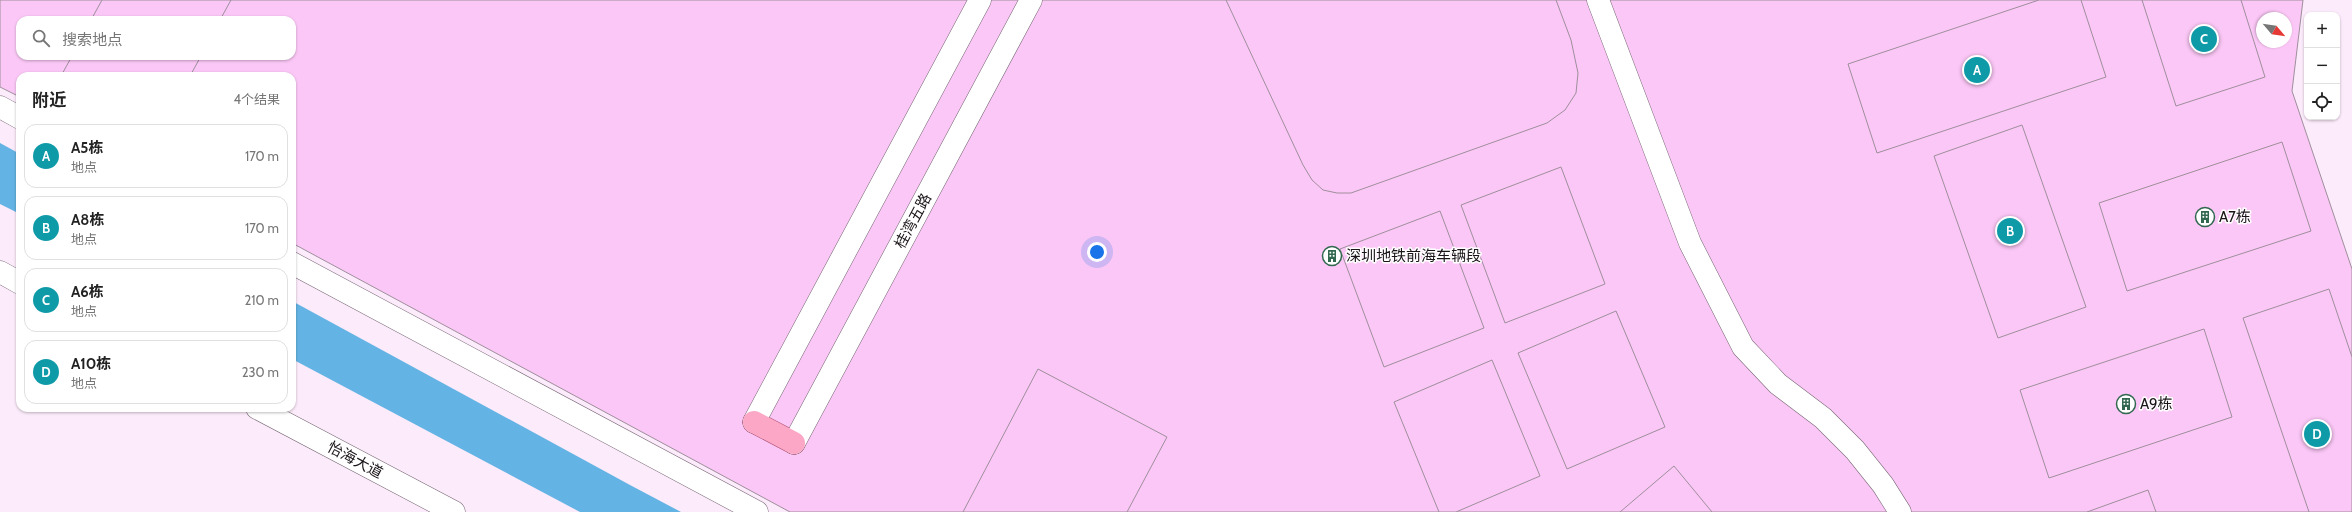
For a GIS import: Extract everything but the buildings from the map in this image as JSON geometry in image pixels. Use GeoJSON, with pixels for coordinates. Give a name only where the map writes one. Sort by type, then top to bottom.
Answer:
{"type":"FeatureCollection","features":[{"type":"Feature","properties":{"kind":"main road"},"geometry":{"type":"LineString","coordinates":[[754,422],[794,443]]}},
{"type":"Feature","properties":{"kind":"street"},"geometry":{"type":"LineString","coordinates":[[754,422],[980,0]]}},
{"type":"Feature","properties":{"kind":"street","name":"桂湾五路"},"geometry":{"type":"LineString","coordinates":[[794,443],[1031,0]]}},
{"type":"Feature","properties":{"kind":"street"},"geometry":{"type":"LineString","coordinates":[[1598,0],[1690,243],[1710,286],[1743,347],[1778,384],[1823,418],[1855,450],[1883,485],[1900,512]]}},
{"type":"Feature","properties":{"kind":"street"},"geometry":{"type":"LineString","coordinates":[[0,107],[16,116]]}},
{"type":"Feature","properties":{"kind":"street"},"geometry":{"type":"LineString","coordinates":[[296,265],[423,324],[757,512]]}},
{"type":"Feature","properties":{"kind":"street"},"geometry":{"type":"LineString","coordinates":[[0,272],[16,281]]}},
{"type":"Feature","properties":{"kind":"street","name":"怡海大道"},"geometry":{"type":"LineString","coordinates":[[265,412],[454,512]]}},
{"type":"Feature","properties":{"kind":"water"},"geometry":{"type":"Polygon","coordinates":[[[0,143],[16,152],[16,212],[0,204],[0,143]]]}},
{"type":"Feature","properties":{"kind":"water"},"geometry":{"type":"Polygon","coordinates":[[[296,303],[681,512],[580,512],[296,361],[296,303]]]}},
{"type":"Feature","properties":{"kind":"place","name":"A6栋"},"geometry":{"type":"Point","coordinates":[2204,39]}},
{"type":"Feature","properties":{"kind":"place","name":"A5栋"},"geometry":{"type":"Point","coordinates":[1977,70]}},
{"type":"Feature","properties":{"kind":"place","name":"A7栋"},"geometry":{"type":"Point","coordinates":[2205,217]}},
{"type":"Feature","properties":{"kind":"place","name":"A8栋"},"geometry":{"type":"Point","coordinates":[2010,231]}},
{"type":"Feature","properties":{"kind":"place","name":"深圳地铁前海车辆段"},"geometry":{"type":"Point","coordinates":[1332,256]}},
{"type":"Feature","properties":{"kind":"place","name":"A9栋"},"geometry":{"type":"Point","coordinates":[2126,404]}},
{"type":"Feature","properties":{"kind":"place","name":"A10栋"},"geometry":{"type":"Point","coordinates":[2317,434]}}]}
